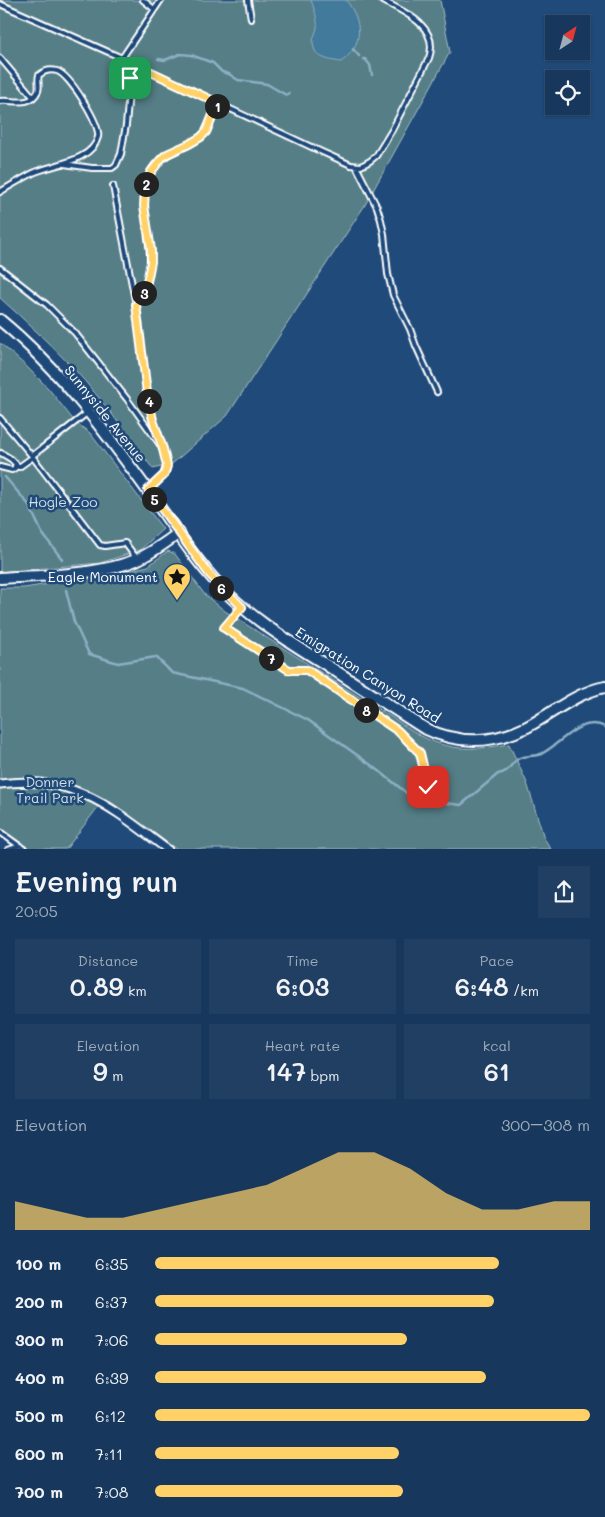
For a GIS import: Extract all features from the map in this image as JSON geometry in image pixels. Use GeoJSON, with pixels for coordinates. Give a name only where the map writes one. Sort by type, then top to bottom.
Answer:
{"type":"FeatureCollection","features":[{"type":"Feature","properties":{"kind":"main road","name":"Sunnyside Avenue"},"geometry":{"type":"LineString","coordinates":[[0,320],[50,367],[88,411],[178,533]]}},
{"type":"Feature","properties":{"kind":"main road"},"geometry":{"type":"LineString","coordinates":[[0,578],[96,571],[118,566],[137,560],[178,533]]}},
{"type":"Feature","properties":{"kind":"main road","name":"Emigration Canyon Road"},"geometry":{"type":"LineString","coordinates":[[178,533],[209,574],[242,607],[293,644],[424,728],[446,737],[461,740],[493,740],[527,726],[578,696],[605,687]]}},
{"type":"Feature","properties":{"kind":"street"},"geometry":{"type":"LineString","coordinates":[[0,784],[18,782],[44,783],[85,794],[108,806],[167,849]]}},
{"type":"Feature","properties":{"kind":"lane"},"geometry":{"type":"LineString","coordinates":[[143,0],[154,9]]}},
{"type":"Feature","properties":{"kind":"lane"},"geometry":{"type":"LineString","coordinates":[[122,58],[161,0]]}},
{"type":"Feature","properties":{"kind":"lane"},"geometry":{"type":"LineString","coordinates":[[248,0],[251,19]]}},
{"type":"Feature","properties":{"kind":"lane"},"geometry":{"type":"LineString","coordinates":[[0,4],[356,166],[365,164],[376,156],[392,130],[431,52],[430,40],[419,22],[410,15],[381,0]]}},
{"type":"Feature","properties":{"kind":"lane"},"geometry":{"type":"LineString","coordinates":[[0,58],[33,97]]}},
{"type":"Feature","properties":{"kind":"lane"},"geometry":{"type":"LineString","coordinates":[[63,164],[92,168],[112,168],[116,165],[121,154],[131,71],[134,64]]}},
{"type":"Feature","properties":{"kind":"lane"},"geometry":{"type":"LineString","coordinates":[[0,101],[23,102],[33,97],[38,91],[39,75],[45,71],[57,71],[68,78],[77,90],[98,130],[96,142],[78,158],[33,173],[0,192]]}},
{"type":"Feature","properties":{"kind":"lane"},"geometry":{"type":"LineString","coordinates":[[136,305],[145,291],[151,262],[144,206],[147,180],[162,158],[201,137],[206,132],[218,103]]}},
{"type":"Feature","properties":{"kind":"lane"},"geometry":{"type":"LineString","coordinates":[[356,166],[377,207],[381,220],[388,274],[393,295],[437,392]]}},
{"type":"Feature","properties":{"kind":"lane"},"geometry":{"type":"LineString","coordinates":[[113,186],[136,305],[147,393],[153,420],[167,463],[166,471],[148,490]]}},
{"type":"Feature","properties":{"kind":"lane"},"geometry":{"type":"LineString","coordinates":[[0,268],[48,305],[75,333],[127,399],[163,449]]}},
{"type":"Feature","properties":{"kind":"lane"},"geometry":{"type":"LineString","coordinates":[[0,467],[12,470],[15,466],[19,467],[88,411]]}},
{"type":"Feature","properties":{"kind":"lane"},"geometry":{"type":"LineString","coordinates":[[0,418],[33,457],[100,545],[125,543],[137,560]]}},
{"type":"Feature","properties":{"kind":"lane"},"geometry":{"type":"LineString","coordinates":[[1,454],[11,459],[16,464],[15,466]]}},
{"type":"Feature","properties":{"kind":"lane"},"geometry":{"type":"LineString","coordinates":[[242,607],[224,628],[289,670],[307,670],[398,731],[420,753],[428,787]]}},
{"type":"Feature","properties":{"kind":"lane"},"geometry":{"type":"LineString","coordinates":[[0,832],[24,849]]}},
{"type":"Feature","properties":{"kind":"lane"},"geometry":{"type":"LineString","coordinates":[[11,849],[20,846]]}},
{"type":"Feature","properties":{"kind":"green space"},"geometry":{"type":"Polygon","coordinates":[[[0,0],[440,0],[450,52],[365,205],[227,416],[172,464],[153,469],[125,431],[75,370],[0,298],[0,0]]]}},
{"type":"Feature","properties":{"kind":"green space","name":"Hogle Zoo"},"geometry":{"type":"Polygon","coordinates":[[[0,343],[48,388],[75,422],[90,433],[163,529],[140,550],[100,563],[0,572],[0,343]]]}},
{"type":"Feature","properties":{"kind":"green space","name":"Donner Trail Park"},"geometry":{"type":"Polygon","coordinates":[[[168,551],[175,554],[205,595],[225,611],[421,736],[443,745],[464,748],[485,748],[509,744],[527,783],[544,838],[551,849],[176,849],[105,798],[66,849],[30,849],[0,828],[0,588],[24,588],[122,572],[148,566],[168,551]]]}},
{"type":"Feature","properties":{"kind":"water"},"geometry":{"type":"Polygon","coordinates":[[[311,0],[346,0],[352,8],[358,25],[357,41],[349,55],[341,62],[322,57],[315,51],[313,40],[317,21],[311,0]]]}},
{"type":"Feature","properties":{"kind":"waterway"},"geometry":{"type":"LineString","coordinates":[[353,49],[359,56]]}},
{"type":"Feature","properties":{"kind":"waterway"},"geometry":{"type":"LineString","coordinates":[[158,59],[165,60],[180,54],[191,55],[213,63],[222,72],[238,80],[267,84],[286,95],[289,93]]}},
{"type":"Feature","properties":{"kind":"waterway"},"geometry":{"type":"LineString","coordinates":[[363,59],[370,65],[372,75]]}},
{"type":"Feature","properties":{"kind":"waterway"},"geometry":{"type":"LineString","coordinates":[[5,477],[29,505],[42,533],[62,559]]}},
{"type":"Feature","properties":{"kind":"waterway"},"geometry":{"type":"LineString","coordinates":[[66,590],[74,622],[89,654],[118,663],[156,657],[172,673],[243,688],[308,720],[378,770],[409,795],[431,801],[461,805],[498,774],[508,770],[518,759],[541,754],[579,727],[588,724],[605,727]]}},
{"type":"Feature","properties":{"kind":"place","name":"Eagle Monument"},"geometry":{"type":"Point","coordinates":[177,601]}},
{"type":"Feature","properties":{"kind":"route"},"geometry":{"type":"LineString","coordinates":[[130,78],[134,64],[218,103],[206,132],[201,137],[162,158],[151,172],[145,189],[144,206],[151,262],[145,291],[136,305],[147,393],[153,420],[167,463],[164,475],[148,490],[209,574],[242,607],[224,628],[289,670],[307,670],[398,731],[420,753],[428,787]]}}]}
